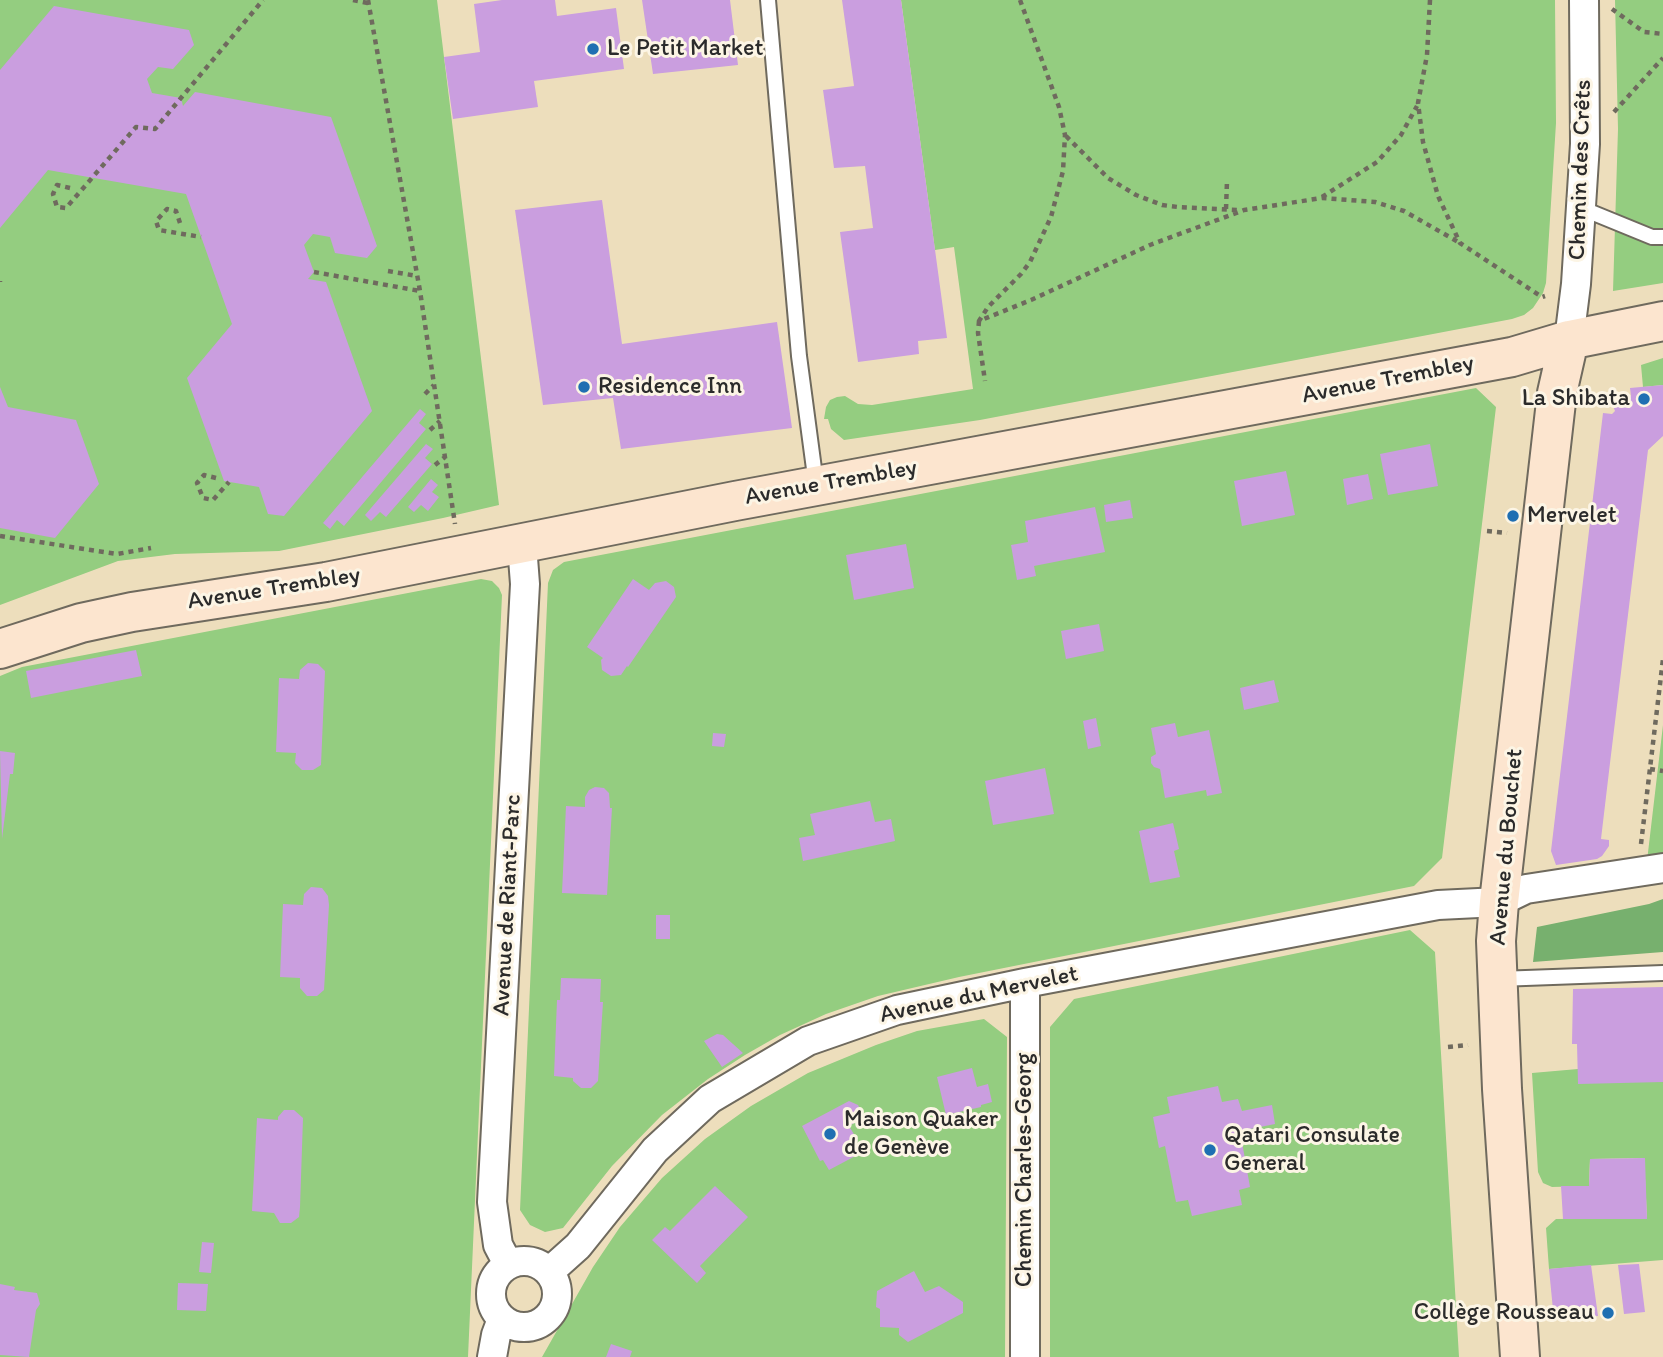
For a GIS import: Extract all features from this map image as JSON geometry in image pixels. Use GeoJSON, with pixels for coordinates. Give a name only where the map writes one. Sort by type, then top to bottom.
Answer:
{"type":"FeatureCollection","features":[{"type":"Feature","properties":{"kind":"street","name":"Chemin des Crêts"},"geometry":{"type":"LineString","coordinates":[[1569,340],[1575,290],[1595,2]]}},
{"type":"Feature","properties":{"kind":"street","name":"Avenue Trembley"},"geometry":{"type":"LineString","coordinates":[[0,649],[81,623],[132,612],[326,582],[522,545],[816,486],[1511,357],[1569,340],[1663,321]]}},
{"type":"Feature","properties":{"kind":"street","name":"Avenue du Bouchet"},"geometry":{"type":"LineString","coordinates":[[1520,1357],[1497,979],[1499,902],[1557,393],[1569,340]]}},
{"type":"Feature","properties":{"kind":"street","name":"Avenue de Riant-Parc"},"geometry":{"type":"LineString","coordinates":[[508,1264],[498,1245],[492,1202],[525,584],[522,545]]}},
{"type":"Feature","properties":{"kind":"street"},"geometry":{"type":"LineString","coordinates":[[1499,902],[1526,889],[1650,870]]}},
{"type":"Feature","properties":{"kind":"street","name":"Avenue du Mervelet"},"geometry":{"type":"LineString","coordinates":[[549,1272],[578,1246],[655,1150],[709,1099],[808,1041],[897,1010],[1025,983],[1438,905],[1499,902]]}},
{"type":"Feature","properties":{"kind":"street","name":"Chemin Charles-Georg"},"geometry":{"type":"LineString","coordinates":[[1025,983],[1025,1357]]}},
{"type":"Feature","properties":{"kind":"street"},"geometry":{"type":"LineString","coordinates":[[523,1260],[534,1262],[549,1272],[556,1285],[557,1296],[555,1307],[549,1316],[529,1327],[518,1327],[502,1319],[493,1308],[491,1286],[495,1276],[508,1264],[523,1260]]}},
{"type":"Feature","properties":{"kind":"street"},"geometry":{"type":"LineString","coordinates":[[492,1357],[502,1319]]}},
{"type":"Feature","properties":{"kind":"lane"},"geometry":{"type":"LineString","coordinates":[[768,0],[799,356],[816,486]]}},
{"type":"Feature","properties":{"kind":"lane"},"geometry":{"type":"LineString","coordinates":[[1581,208],[1652,237],[1663,237]]}},
{"type":"Feature","properties":{"kind":"lane"},"geometry":{"type":"LineString","coordinates":[[1497,979],[1663,973]]}},
{"type":"Feature","properties":{"kind":"path"},"geometry":{"type":"LineString","coordinates":[[70,188],[57,185],[53,194],[57,207],[66,208],[136,127],[155,129],[263,0]]}},
{"type":"Feature","properties":{"kind":"path"},"geometry":{"type":"LineString","coordinates":[[353,0],[368,1],[420,291],[455,525]]}},
{"type":"Feature","properties":{"kind":"path"},"geometry":{"type":"LineString","coordinates":[[985,381],[978,333],[979,321],[988,307],[1021,274],[1044,233],[1060,185],[1065,135],[1052,85],[1020,0]]}},
{"type":"Feature","properties":{"kind":"path"},"geometry":{"type":"LineString","coordinates":[[1322,198],[1377,162],[1401,135],[1418,103],[1427,55],[1430,0]]}},
{"type":"Feature","properties":{"kind":"path"},"geometry":{"type":"LineString","coordinates":[[1595,2],[1644,32],[1663,34]]}},
{"type":"Feature","properties":{"kind":"path"},"geometry":{"type":"LineString","coordinates":[[1606,121],[1663,58]]}},
{"type":"Feature","properties":{"kind":"path"},"geometry":{"type":"LineString","coordinates":[[1418,103],[1423,142],[1431,173],[1448,220],[1460,243]]}},
{"type":"Feature","properties":{"kind":"path"},"geometry":{"type":"LineString","coordinates":[[1065,135],[1095,167],[1136,195],[1161,205],[1244,210]]}},
{"type":"Feature","properties":{"kind":"path"},"geometry":{"type":"LineString","coordinates":[[1226,209],[1227,181]]}},
{"type":"Feature","properties":{"kind":"path"},"geometry":{"type":"LineString","coordinates":[[979,321],[1150,245],[1244,210],[1322,198],[1390,205],[1404,211],[1460,243],[1542,297],[1548,295]]}},
{"type":"Feature","properties":{"kind":"path"},"geometry":{"type":"LineString","coordinates":[[180,223],[176,211],[167,209],[156,221],[159,230],[201,237]]}},
{"type":"Feature","properties":{"kind":"path"},"geometry":{"type":"LineString","coordinates":[[388,271],[417,276]]}},
{"type":"Feature","properties":{"kind":"path"},"geometry":{"type":"LineString","coordinates":[[314,272],[420,291]]}},
{"type":"Feature","properties":{"kind":"path"},"geometry":{"type":"LineString","coordinates":[[425,394],[434,384]]}},
{"type":"Feature","properties":{"kind":"path"},"geometry":{"type":"LineString","coordinates":[[430,430],[440,421]]}},
{"type":"Feature","properties":{"kind":"path"},"geometry":{"type":"LineString","coordinates":[[435,465],[445,457]]}},
{"type":"Feature","properties":{"kind":"path"},"geometry":{"type":"LineString","coordinates":[[216,478],[204,475],[197,482],[203,498],[212,500],[229,482]]}},
{"type":"Feature","properties":{"kind":"path"},"geometry":{"type":"LineString","coordinates":[[1487,531],[1511,534]]}},
{"type":"Feature","properties":{"kind":"path"},"geometry":{"type":"LineString","coordinates":[[0,536],[117,554],[151,548]]}},
{"type":"Feature","properties":{"kind":"path"},"geometry":{"type":"LineString","coordinates":[[1650,870],[1650,769],[1663,659]]}},
{"type":"Feature","properties":{"kind":"path"},"geometry":{"type":"LineString","coordinates":[[1650,769],[1663,771]]}},
{"type":"Feature","properties":{"kind":"path"},"geometry":{"type":"LineString","coordinates":[[1448,1046],[1475,1045]]}},
{"type":"Feature","properties":{"kind":"green space"},"geometry":{"type":"Polygon","coordinates":[[[0,0],[437,0],[499,505],[279,551],[175,554],[118,561],[0,605],[0,0]]]}},
{"type":"Feature","properties":{"kind":"green space"},"geometry":{"type":"Polygon","coordinates":[[[901,0],[1555,0],[1556,123],[1546,283],[1543,293],[1533,308],[1512,319],[980,420],[844,440],[831,429],[828,419],[824,419],[830,400],[837,397],[845,396],[858,404],[872,405],[973,389],[954,247],[935,250],[901,0]]]}},
{"type":"Feature","properties":{"kind":"green space"},"geometry":{"type":"Polygon","coordinates":[[[1615,0],[1663,0],[1663,283],[1613,291],[1618,129],[1615,0]]]}},
{"type":"Feature","properties":{"kind":"green space"},"geometry":{"type":"Polygon","coordinates":[[[1663,358],[1663,385],[1643,387],[1641,365],[1663,358]]]}},
{"type":"Feature","properties":{"kind":"green space"},"geometry":{"type":"Polygon","coordinates":[[[1476,388],[1496,407],[1442,858],[1414,886],[959,977],[878,996],[826,1014],[745,1055],[708,1079],[662,1115],[612,1166],[563,1228],[545,1232],[530,1225],[520,1210],[548,583],[553,570],[564,562],[1476,388]]]}},
{"type":"Feature","properties":{"kind":"green space"},"geometry":{"type":"Polygon","coordinates":[[[481,579],[492,581],[502,595],[468,1357],[0,1357],[0,676],[22,667],[481,579]]]}},
{"type":"Feature","properties":{"kind":"green space"},"geometry":{"type":"Polygon","coordinates":[[[1663,725],[1663,860],[1647,861],[1663,725]]]}},
{"type":"Feature","properties":{"kind":"green space"},"geometry":{"type":"Polygon","coordinates":[[[1663,899],[1663,952],[1533,962],[1537,927],[1663,899]]]}},
{"type":"Feature","properties":{"kind":"green space"},"geometry":{"type":"Polygon","coordinates":[[[1410,930],[1435,952],[1459,1357],[1050,1357],[1050,1027],[1074,999],[1410,930]]]}},
{"type":"Feature","properties":{"kind":"green space"},"geometry":{"type":"Polygon","coordinates":[[[984,1019],[1007,1037],[1005,1357],[542,1357],[593,1267],[620,1227],[662,1178],[705,1139],[751,1106],[808,1073],[917,1031],[984,1019]]]}},
{"type":"Feature","properties":{"kind":"green space"},"geometry":{"type":"Polygon","coordinates":[[[1578,1069],[1663,1082],[1663,1260],[1549,1269],[1546,1228],[1556,1219],[1647,1218],[1644,1158],[1590,1159],[1589,1186],[1552,1187],[1543,1183],[1538,1172],[1532,1073],[1578,1069]]]}},
{"type":"Feature","properties":{"kind":"building"},"geometry":{"type":"Polygon","coordinates":[[[502,0],[555,0],[557,16],[616,8],[624,69],[534,81],[538,107],[453,119],[444,57],[480,52],[474,4],[502,0]]]}},
{"type":"Feature","properties":{"kind":"building"},"geometry":{"type":"Polygon","coordinates":[[[642,0],[730,0],[738,65],[653,74],[642,0]]]}},
{"type":"Feature","properties":{"kind":"building"},"geometry":{"type":"Polygon","coordinates":[[[842,0],[901,0],[947,338],[918,341],[919,354],[858,362],[840,232],[873,228],[865,166],[834,168],[823,90],[854,86],[842,0]]]}},
{"type":"Feature","properties":{"kind":"building"},"geometry":{"type":"Polygon","coordinates":[[[54,6],[189,30],[194,45],[173,69],[158,67],[147,79],[152,93],[181,98],[183,106],[195,92],[331,117],[377,246],[367,258],[335,253],[330,237],[313,234],[304,245],[314,272],[308,279],[326,282],[372,411],[284,516],[268,514],[259,487],[224,481],[187,378],[232,324],[186,194],[48,170],[0,228],[0,70],[54,6]]]}},
{"type":"Feature","properties":{"kind":"building"},"geometry":{"type":"Polygon","coordinates":[[[602,200],[622,344],[777,322],[792,428],[621,449],[613,398],[543,405],[515,210],[602,200]]]}},
{"type":"Feature","properties":{"kind":"building"},"geometry":{"type":"Polygon","coordinates":[[[1663,385],[1663,436],[1648,450],[1601,839],[1609,840],[1609,846],[1597,859],[1556,865],[1551,851],[1603,413],[1612,414],[1617,399],[1627,400],[1631,396],[1630,388],[1663,385]]]}},
{"type":"Feature","properties":{"kind":"building"},"geometry":{"type":"Polygon","coordinates":[[[0,387],[8,407],[76,420],[99,484],[55,538],[0,528],[0,387]]]}},
{"type":"Feature","properties":{"kind":"building"},"geometry":{"type":"Polygon","coordinates":[[[420,409],[426,414],[419,423],[426,429],[344,526],[337,520],[330,529],[323,523],[420,409]]]}},
{"type":"Feature","properties":{"kind":"building"},"geometry":{"type":"Polygon","coordinates":[[[426,444],[433,449],[425,458],[432,464],[386,517],[380,512],[371,521],[365,515],[426,444]]]}},
{"type":"Feature","properties":{"kind":"building"},"geometry":{"type":"Polygon","coordinates":[[[1430,444],[1438,486],[1388,495],[1380,454],[1430,444]]]}},
{"type":"Feature","properties":{"kind":"building"},"geometry":{"type":"Polygon","coordinates":[[[1286,471],[1295,515],[1242,526],[1234,481],[1286,471]]]}},
{"type":"Feature","properties":{"kind":"building"},"geometry":{"type":"Polygon","coordinates":[[[1368,474],[1373,499],[1347,505],[1343,479],[1368,474]]]}},
{"type":"Feature","properties":{"kind":"building"},"geometry":{"type":"Polygon","coordinates":[[[431,479],[438,485],[432,492],[439,497],[428,511],[421,505],[414,512],[408,507],[431,479]]]}},
{"type":"Feature","properties":{"kind":"building"},"geometry":{"type":"Polygon","coordinates":[[[1130,500],[1133,518],[1106,522],[1104,505],[1130,500]]]}},
{"type":"Feature","properties":{"kind":"building"},"geometry":{"type":"Polygon","coordinates":[[[1095,507],[1105,552],[1034,566],[1036,576],[1017,580],[1011,545],[1028,542],[1025,521],[1095,507]]]}},
{"type":"Feature","properties":{"kind":"building"},"geometry":{"type":"Polygon","coordinates":[[[906,544],[914,588],[854,600],[846,555],[906,544]]]}},
{"type":"Feature","properties":{"kind":"building"},"geometry":{"type":"Polygon","coordinates":[[[633,579],[649,590],[655,583],[666,581],[674,587],[676,597],[628,667],[621,675],[611,676],[602,670],[603,658],[587,647],[633,579]]]}},
{"type":"Feature","properties":{"kind":"building"},"geometry":{"type":"Polygon","coordinates":[[[1099,624],[1104,651],[1066,659],[1061,631],[1099,624]]]}},
{"type":"Feature","properties":{"kind":"building"},"geometry":{"type":"Polygon","coordinates":[[[136,650],[142,676],[31,698],[26,671],[136,650]]]}},
{"type":"Feature","properties":{"kind":"building"},"geometry":{"type":"Polygon","coordinates":[[[308,663],[318,664],[325,671],[321,765],[313,770],[302,770],[295,763],[296,753],[276,752],[279,678],[299,679],[300,670],[308,663]]]}},
{"type":"Feature","properties":{"kind":"building"},"geometry":{"type":"Polygon","coordinates":[[[1274,680],[1279,702],[1244,710],[1240,688],[1274,680]]]}},
{"type":"Feature","properties":{"kind":"building"},"geometry":{"type":"Polygon","coordinates":[[[1096,718],[1101,746],[1088,749],[1083,721],[1096,718]]]}},
{"type":"Feature","properties":{"kind":"building"},"geometry":{"type":"Polygon","coordinates":[[[1175,723],[1178,737],[1209,730],[1222,793],[1207,796],[1206,790],[1165,798],[1160,769],[1151,763],[1151,757],[1156,754],[1151,728],[1175,723]]]}},
{"type":"Feature","properties":{"kind":"building"},"geometry":{"type":"Polygon","coordinates":[[[713,733],[726,734],[724,747],[712,746],[713,733]]]}},
{"type":"Feature","properties":{"kind":"building"},"geometry":{"type":"Polygon","coordinates":[[[0,751],[15,753],[2,839],[0,751]]]}},
{"type":"Feature","properties":{"kind":"building"},"geometry":{"type":"Polygon","coordinates":[[[1045,768],[1054,814],[993,825],[985,781],[1045,768]]]}},
{"type":"Feature","properties":{"kind":"building"},"geometry":{"type":"Polygon","coordinates":[[[595,787],[604,788],[609,793],[612,808],[607,895],[562,893],[566,806],[585,807],[585,797],[589,790],[595,787]]]}},
{"type":"Feature","properties":{"kind":"building"},"geometry":{"type":"Polygon","coordinates":[[[870,801],[875,822],[891,819],[895,841],[803,861],[799,838],[815,835],[810,814],[870,801]]]}},
{"type":"Feature","properties":{"kind":"building"},"geometry":{"type":"Polygon","coordinates":[[[1173,823],[1179,849],[1174,851],[1180,877],[1150,883],[1139,831],[1173,823]]]}},
{"type":"Feature","properties":{"kind":"building"},"geometry":{"type":"Polygon","coordinates":[[[311,887],[322,888],[328,896],[329,905],[324,990],[317,996],[307,996],[300,988],[300,978],[280,977],[283,904],[303,905],[304,894],[311,887]]]}},
{"type":"Feature","properties":{"kind":"building"},"geometry":{"type":"Polygon","coordinates":[[[656,915],[670,915],[670,939],[656,939],[656,915]]]}},
{"type":"Feature","properties":{"kind":"building"},"geometry":{"type":"Polygon","coordinates":[[[561,978],[601,979],[600,1002],[603,1002],[598,1081],[591,1088],[581,1088],[573,1078],[554,1076],[557,1000],[560,1000],[561,978]]]}},
{"type":"Feature","properties":{"kind":"building"},"geometry":{"type":"Polygon","coordinates":[[[1663,987],[1663,1082],[1578,1084],[1577,1044],[1572,1044],[1573,989],[1663,987]]]}},
{"type":"Feature","properties":{"kind":"building"},"geometry":{"type":"Polygon","coordinates":[[[717,1034],[723,1035],[743,1053],[722,1067],[704,1041],[717,1034]]]}},
{"type":"Feature","properties":{"kind":"building"},"geometry":{"type":"Polygon","coordinates":[[[972,1068],[977,1087],[988,1084],[992,1102],[946,1115],[937,1077],[972,1068]]]}},
{"type":"Feature","properties":{"kind":"building"},"geometry":{"type":"Polygon","coordinates":[[[1218,1086],[1222,1102],[1238,1099],[1242,1111],[1272,1105],[1275,1124],[1240,1131],[1250,1187],[1239,1190],[1242,1205],[1192,1216],[1188,1200],[1176,1202],[1165,1146],[1159,1148],[1153,1117],[1170,1113],[1167,1097],[1218,1086]]]}},
{"type":"Feature","properties":{"kind":"building","name":"Maison Quaker de Genève"},"geometry":{"type":"Polygon","coordinates":[[[849,1101],[858,1105],[862,1113],[859,1120],[849,1126],[858,1141],[855,1142],[861,1153],[829,1170],[823,1160],[820,1161],[802,1126],[849,1101]]]}},
{"type":"Feature","properties":{"kind":"building"},"geometry":{"type":"Polygon","coordinates":[[[284,1110],[294,1110],[303,1118],[299,1217],[291,1223],[280,1223],[274,1213],[252,1211],[257,1118],[278,1120],[284,1110]]]}},
{"type":"Feature","properties":{"kind":"building"},"geometry":{"type":"Polygon","coordinates":[[[1645,1158],[1647,1219],[1563,1219],[1561,1186],[1589,1186],[1590,1159],[1645,1158]]]}},
{"type":"Feature","properties":{"kind":"building"},"geometry":{"type":"Polygon","coordinates":[[[715,1186],[748,1217],[700,1266],[706,1273],[697,1283],[652,1240],[665,1227],[670,1231],[715,1186]]]}},
{"type":"Feature","properties":{"kind":"building"},"geometry":{"type":"Polygon","coordinates":[[[202,1242],[214,1243],[211,1273],[199,1272],[202,1242]]]}},
{"type":"Feature","properties":{"kind":"building"},"geometry":{"type":"Polygon","coordinates":[[[1639,1264],[1645,1312],[1624,1314],[1618,1265],[1639,1264]]]}},
{"type":"Feature","properties":{"kind":"building"},"geometry":{"type":"Polygon","coordinates":[[[1591,1265],[1598,1316],[1554,1320],[1549,1269],[1591,1265]]]}},
{"type":"Feature","properties":{"kind":"building"},"geometry":{"type":"Polygon","coordinates":[[[914,1271],[925,1292],[939,1286],[963,1302],[963,1313],[908,1342],[899,1335],[899,1328],[880,1327],[880,1309],[876,1307],[877,1291],[914,1271]]]}},
{"type":"Feature","properties":{"kind":"building"},"geometry":{"type":"Polygon","coordinates":[[[178,1283],[208,1284],[206,1311],[177,1310],[178,1283]]]}},
{"type":"Feature","properties":{"kind":"building"},"geometry":{"type":"Polygon","coordinates":[[[0,1284],[15,1287],[14,1290],[37,1293],[40,1304],[36,1310],[29,1357],[0,1355],[0,1284]]]}},
{"type":"Feature","properties":{"kind":"building"},"geometry":{"type":"Polygon","coordinates":[[[611,1344],[632,1351],[630,1357],[606,1357],[611,1344]]]}},
{"type":"Feature","properties":{"kind":"place","name":"Le Petit Market"},"geometry":{"type":"Point","coordinates":[593,49]}},
{"type":"Feature","properties":{"kind":"place","name":"Residence Inn"},"geometry":{"type":"Point","coordinates":[584,387]}},
{"type":"Feature","properties":{"kind":"place","name":"La Shibata"},"geometry":{"type":"Point","coordinates":[1644,399]}},
{"type":"Feature","properties":{"kind":"place","name":"Mervelet"},"geometry":{"type":"Point","coordinates":[1513,516]}},
{"type":"Feature","properties":{"kind":"place","name":"Maison Quaker de Genève"},"geometry":{"type":"Point","coordinates":[830,1134]}},
{"type":"Feature","properties":{"kind":"place","name":"Qatari Consulate General"},"geometry":{"type":"Point","coordinates":[1210,1150]}},
{"type":"Feature","properties":{"kind":"place","name":"Collège Rousseau"},"geometry":{"type":"Point","coordinates":[1608,1313]}}]}
